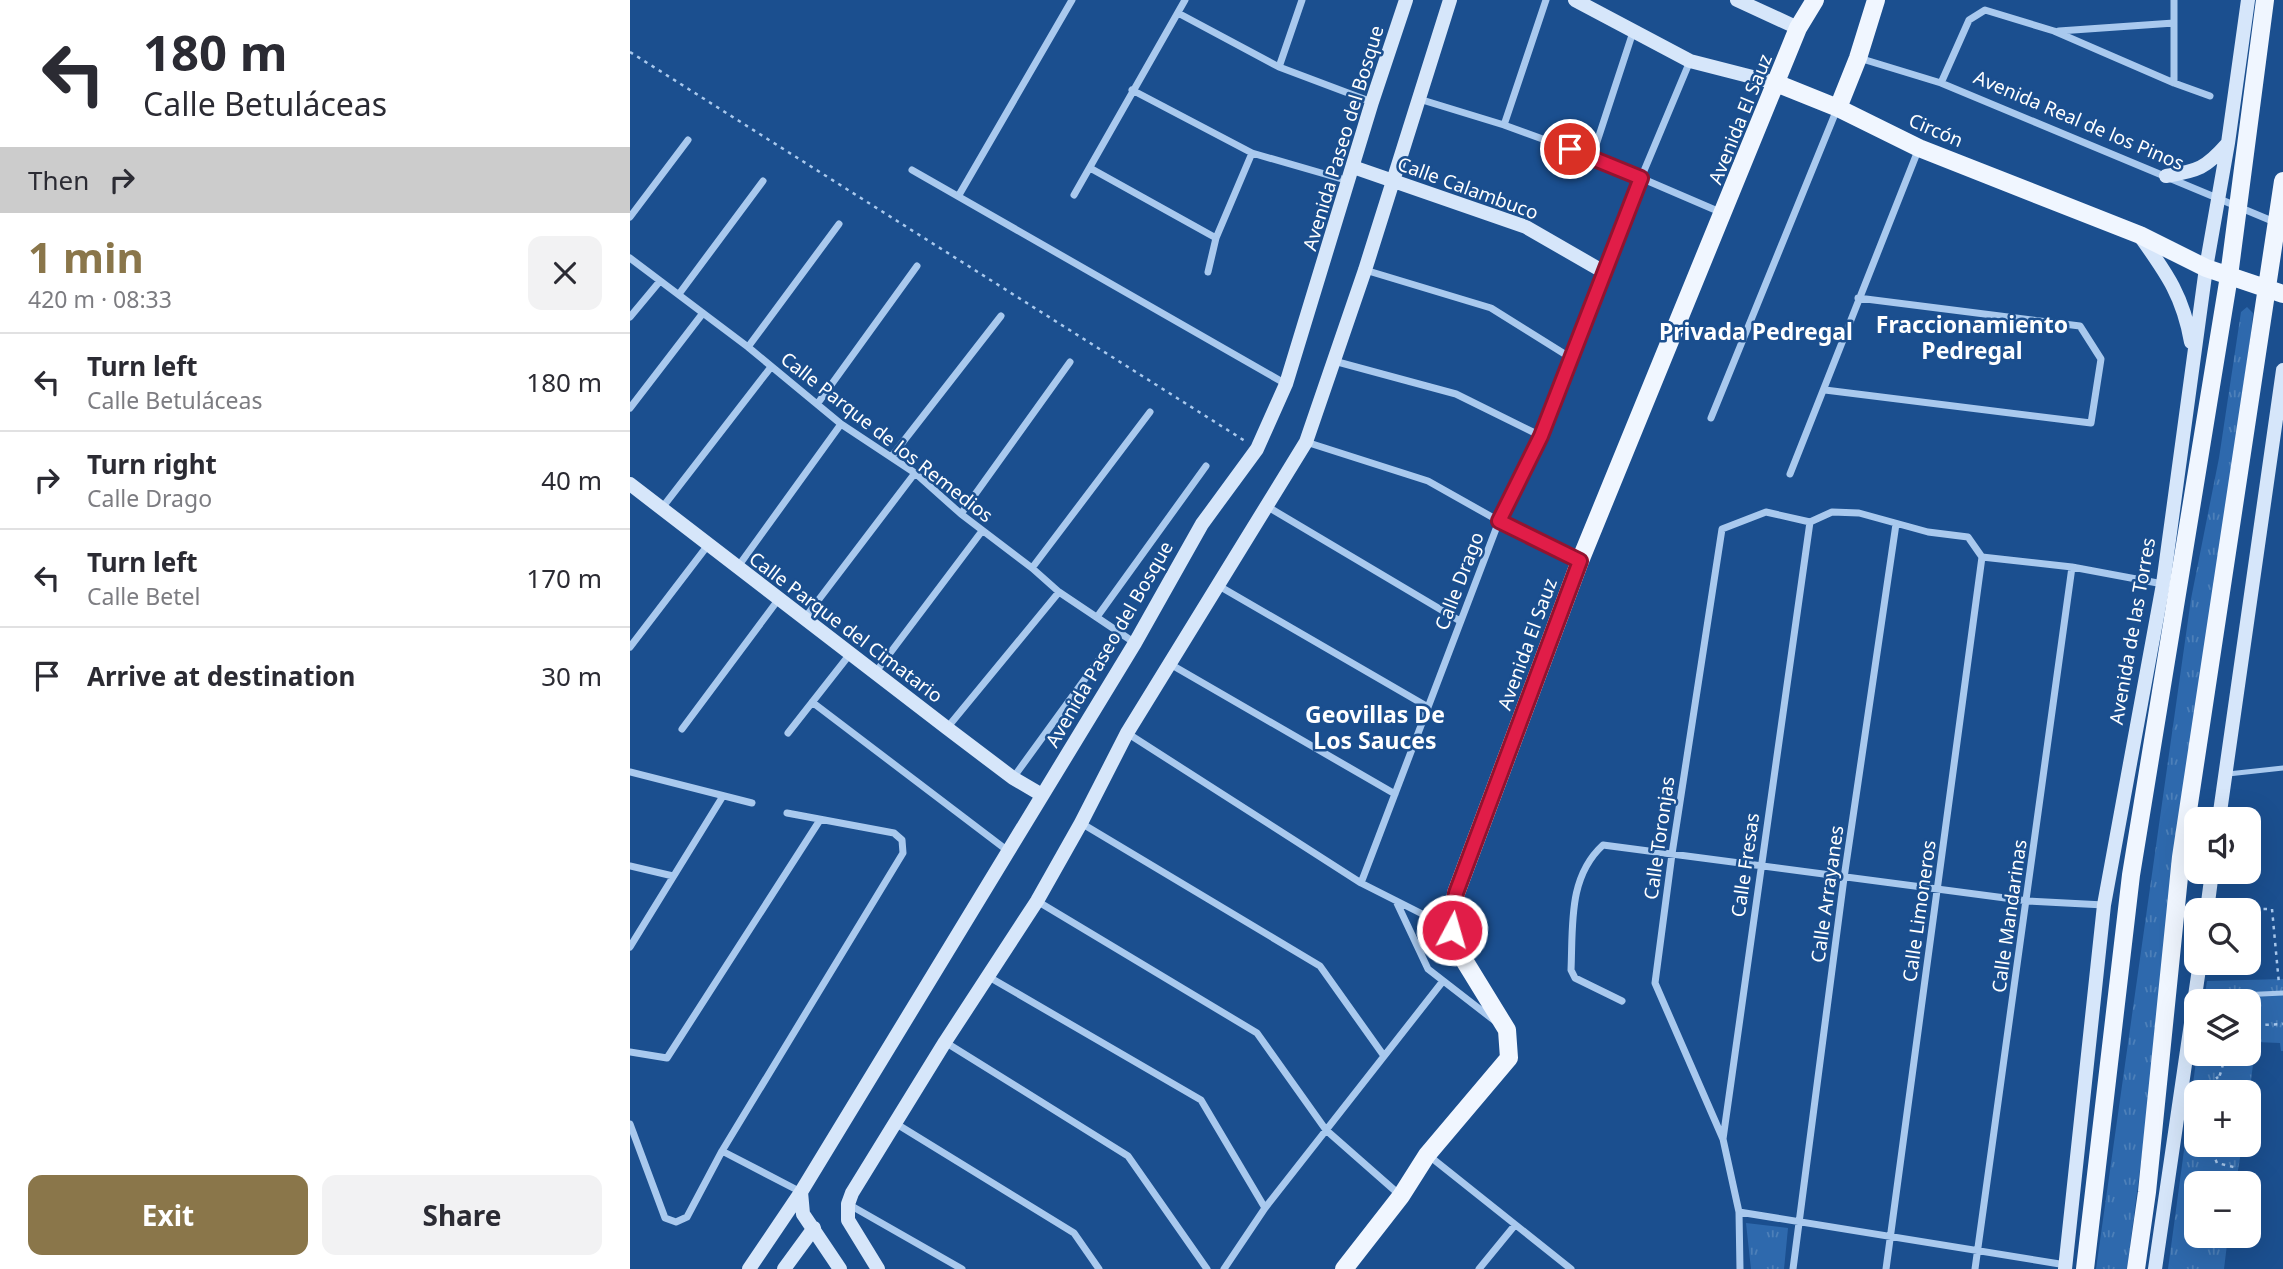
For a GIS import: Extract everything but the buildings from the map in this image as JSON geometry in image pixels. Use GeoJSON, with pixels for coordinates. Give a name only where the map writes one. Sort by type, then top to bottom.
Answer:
{"type":"FeatureCollection","features":[{"type":"Feature","properties":{"kind":"main road","name":"Avenida Paseo del Bosque"},"geometry":{"type":"LineString","coordinates":[[749,1269],[800,1192],[1135,643],[1202,524],[1257,449],[1286,384],[1406,0]]}},
{"type":"Feature","properties":{"kind":"main road"},"geometry":{"type":"LineString","coordinates":[[878,1269],[848,1220],[848,1204],[852,1193],[944,1042],[1037,901],[1082,823],[1127,733],[1306,442],[1365,270],[1450,0]]}},
{"type":"Feature","properties":{"kind":"main road","name":"Circón"},"geometry":{"type":"LineString","coordinates":[[1576,0],[1690,61],[1776,83],[1838,108],[1919,148],[2140,235],[2206,268],[2275,291]]}},
{"type":"Feature","properties":{"kind":"main road"},"geometry":{"type":"LineString","coordinates":[[1737,0],[1798,28]]}},
{"type":"Feature","properties":{"kind":"main road","name":"Avenida El Sauz"},"geometry":{"type":"LineString","coordinates":[[1507,1030],[1464,960],[1452,930],[1456,893],[1580,561],[1798,28],[1815,0]]}},
{"type":"Feature","properties":{"kind":"main road"},"geometry":{"type":"LineString","coordinates":[[1838,108],[1858,58],[1876,0]]}},
{"type":"Feature","properties":{"kind":"main road","name":"Avenida de las Torres"},"geometry":{"type":"LineString","coordinates":[[2065,1267],[2104,905],[2163,584],[2206,268],[2228,143],[2248,0]]}},
{"type":"Feature","properties":{"kind":"main road","name":"Avenida de las Torres"},"geometry":{"type":"LineString","coordinates":[[2085,1269],[2131,875],[2229,276],[2264,0]]}},
{"type":"Feature","properties":{"kind":"main road"},"geometry":{"type":"LineString","coordinates":[[2166,176],[2189,172],[2212,162],[2228,143]]}},
{"type":"Feature","properties":{"kind":"main road","name":"Calle Calambuco"},"geometry":{"type":"LineString","coordinates":[[1351,174],[1393,181],[1526,227],[1604,272]]}},
{"type":"Feature","properties":{"kind":"main road"},"geometry":{"type":"LineString","coordinates":[[2136,1269],[2147,1192],[2181,857],[2275,291],[2283,181]]}},
{"type":"Feature","properties":{"kind":"main road"},"geometry":{"type":"LineString","coordinates":[[2140,235],[2176,289],[2186,313],[2194,357]]}},
{"type":"Feature","properties":{"kind":"main road"},"geometry":{"type":"LineString","coordinates":[[2221,807],[2283,370]]}},
{"type":"Feature","properties":{"kind":"main road","name":"Calle Parque del Cimatario"},"geometry":{"type":"LineString","coordinates":[[632,490],[662,508],[778,600],[1013,778],[1042,795]]}},
{"type":"Feature","properties":{"kind":"main road"},"geometry":{"type":"LineString","coordinates":[[1344,1269],[1401,1196],[1427,1155],[1509,1058],[1507,1030]]}},
{"type":"Feature","properties":{"kind":"main road"},"geometry":{"type":"LineString","coordinates":[[2155,1269],[2185,1066]]}},
{"type":"Feature","properties":{"kind":"main road"},"geometry":{"type":"LineString","coordinates":[[800,1192],[803,1214],[840,1269]]}},
{"type":"Feature","properties":{"kind":"main road"},"geometry":{"type":"LineString","coordinates":[[784,1269],[814,1228]]}},
{"type":"Feature","properties":{"kind":"street"},"geometry":{"type":"LineString","coordinates":[[959,195],[1072,0]]}},
{"type":"Feature","properties":{"kind":"street"},"geometry":{"type":"LineString","coordinates":[[1074,195],[1185,0]]}},
{"type":"Feature","properties":{"kind":"street"},"geometry":{"type":"LineString","coordinates":[[1279,66],[1302,0]]}},
{"type":"Feature","properties":{"kind":"street"},"geometry":{"type":"LineString","coordinates":[[1504,125],[1546,0]]}},
{"type":"Feature","properties":{"kind":"street"},"geometry":{"type":"LineString","coordinates":[[2174,0],[2175,83]]}},
{"type":"Feature","properties":{"kind":"street"},"geometry":{"type":"LineString","coordinates":[[1941,83],[1969,20],[1985,10],[2054,31],[2210,96]]}},
{"type":"Feature","properties":{"kind":"street"},"geometry":{"type":"LineString","coordinates":[[1178,13],[1279,66],[1372,102]]}},
{"type":"Feature","properties":{"kind":"street"},"geometry":{"type":"LineString","coordinates":[[2054,31],[2174,23]]}},
{"type":"Feature","properties":{"kind":"street"},"geometry":{"type":"LineString","coordinates":[[1592,157],[1633,32]]}},
{"type":"Feature","properties":{"kind":"street","name":"Avenida Real de los Pinos"},"geometry":{"type":"LineString","coordinates":[[1858,58],[1941,83],[2280,224]]}},
{"type":"Feature","properties":{"kind":"street","name":"Calle Drago"},"geometry":{"type":"LineString","coordinates":[[1361,883],[1499,521],[1541,436],[1641,178],[1690,61]]}},
{"type":"Feature","properties":{"kind":"street"},"geometry":{"type":"LineString","coordinates":[[1132,90],[1252,153],[1351,174]]}},
{"type":"Feature","properties":{"kind":"street"},"geometry":{"type":"LineString","coordinates":[[1419,99],[1504,125],[1592,157],[1724,214]]}},
{"type":"Feature","properties":{"kind":"street"},"geometry":{"type":"LineString","coordinates":[[1712,418],[1838,108]]}},
{"type":"Feature","properties":{"kind":"street"},"geometry":{"type":"LineString","coordinates":[[630,216],[688,140]]}},
{"type":"Feature","properties":{"kind":"street"},"geometry":{"type":"LineString","coordinates":[[1790,474],[1919,148]]}},
{"type":"Feature","properties":{"kind":"street"},"geometry":{"type":"LineString","coordinates":[[1208,272],[1216,238],[1252,153]]}},
{"type":"Feature","properties":{"kind":"street"},"geometry":{"type":"LineString","coordinates":[[1090,168],[1216,238]]}},
{"type":"Feature","properties":{"kind":"street"},"geometry":{"type":"LineString","coordinates":[[912,170],[1286,384]]}},
{"type":"Feature","properties":{"kind":"street"},"geometry":{"type":"LineString","coordinates":[[679,294],[764,181]]}},
{"type":"Feature","properties":{"kind":"street"},"geometry":{"type":"LineString","coordinates":[[748,347],[839,224]]}},
{"type":"Feature","properties":{"kind":"street","name":"Calle Parque de los Remedios"},"geometry":{"type":"LineString","coordinates":[[630,258],[818,402],[841,424],[915,473],[961,514],[1059,592],[1135,643]]}},
{"type":"Feature","properties":{"kind":"street"},"geometry":{"type":"LineString","coordinates":[[818,402],[917,266]]}},
{"type":"Feature","properties":{"kind":"street"},"geometry":{"type":"LineString","coordinates":[[1365,270],[1491,308],[1571,358]]}},
{"type":"Feature","properties":{"kind":"street"},"geometry":{"type":"LineString","coordinates":[[630,317],[660,281]]}},
{"type":"Feature","properties":{"kind":"street"},"geometry":{"type":"LineString","coordinates":[[1825,390],[2091,423],[2101,359],[2080,326],[1858,298]]}},
{"type":"Feature","properties":{"kind":"street"},"geometry":{"type":"LineString","coordinates":[[630,408],[703,313]]}},
{"type":"Feature","properties":{"kind":"street"},"geometry":{"type":"LineString","coordinates":[[892,456],[1001,316]]}},
{"type":"Feature","properties":{"kind":"street"},"geometry":{"type":"LineString","coordinates":[[1334,361],[1456,394],[1541,436]]}},
{"type":"Feature","properties":{"kind":"street"},"geometry":{"type":"LineString","coordinates":[[961,514],[1070,362]]}},
{"type":"Feature","properties":{"kind":"street"},"geometry":{"type":"LineString","coordinates":[[662,508],[771,367]]}},
{"type":"Feature","properties":{"kind":"street"},"geometry":{"type":"LineString","coordinates":[[1032,568],[1150,412]]}},
{"type":"Feature","properties":{"kind":"street"},"geometry":{"type":"LineString","coordinates":[[737,568],[841,424]]}},
{"type":"Feature","properties":{"kind":"street"},"geometry":{"type":"LineString","coordinates":[[1306,442],[1428,481],[1499,521],[1580,561]]}},
{"type":"Feature","properties":{"kind":"street"},"geometry":{"type":"LineString","coordinates":[[1097,617],[1206,466]]}},
{"type":"Feature","properties":{"kind":"street"},"geometry":{"type":"LineString","coordinates":[[804,619],[915,473]]}},
{"type":"Feature","properties":{"kind":"street"},"geometry":{"type":"LineString","coordinates":[[1268,507],[1460,621]]}},
{"type":"Feature","properties":{"kind":"street","name":"Calle Toronjas"},"geometry":{"type":"LineString","coordinates":[[1723,1139],[1655,983],[1672,854],[1723,529],[1766,512],[1810,522]]}},
{"type":"Feature","properties":{"kind":"street"},"geometry":{"type":"LineString","coordinates":[[1810,522],[1832,512],[1858,513],[1928,532],[1968,537],[1982,557],[2072,567],[2163,584]]}},
{"type":"Feature","properties":{"kind":"street","name":"Calle Fresas"},"geometry":{"type":"LineString","coordinates":[[1740,1269],[1739,1212],[1723,1139],[1810,522]]}},
{"type":"Feature","properties":{"kind":"street","name":"Calle Arrayanes"},"geometry":{"type":"LineString","coordinates":[[1793,1269],[1844,878],[1896,524]]}},
{"type":"Feature","properties":{"kind":"street"},"geometry":{"type":"LineString","coordinates":[[874,673],[982,531]]}},
{"type":"Feature","properties":{"kind":"street"},"geometry":{"type":"LineString","coordinates":[[630,647],[708,545]]}},
{"type":"Feature","properties":{"kind":"street","name":"Calle Limoneros"},"geometry":{"type":"LineString","coordinates":[[1886,1269],[1982,557]]}},
{"type":"Feature","properties":{"kind":"street","name":"Calle Mandarinas"},"geometry":{"type":"LineString","coordinates":[[1975,1269],[2028,901],[2072,567]]}},
{"type":"Feature","properties":{"kind":"street"},"geometry":{"type":"LineString","coordinates":[[1219,586],[1428,707]]}},
{"type":"Feature","properties":{"kind":"street"},"geometry":{"type":"LineString","coordinates":[[947,728],[1059,592]]}},
{"type":"Feature","properties":{"kind":"street"},"geometry":{"type":"LineString","coordinates":[[682,729],[778,600]]}},
{"type":"Feature","properties":{"kind":"street"},"geometry":{"type":"LineString","coordinates":[[1013,778],[1119,632]]}},
{"type":"Feature","properties":{"kind":"street"},"geometry":{"type":"LineString","coordinates":[[788,733],[850,653]]}},
{"type":"Feature","properties":{"kind":"street"},"geometry":{"type":"LineString","coordinates":[[1170,664],[1395,794]]}},
{"type":"Feature","properties":{"kind":"street"},"geometry":{"type":"LineString","coordinates":[[812,702],[1008,850]]}},
{"type":"Feature","properties":{"kind":"street"},"geometry":{"type":"LineString","coordinates":[[1127,733],[1361,883],[1452,930]]}},
{"type":"Feature","properties":{"kind":"street"},"geometry":{"type":"LineString","coordinates":[[630,772],[752,803]]}},
{"type":"Feature","properties":{"kind":"street"},"geometry":{"type":"LineString","coordinates":[[630,947],[723,796]]}},
{"type":"Feature","properties":{"kind":"street"},"geometry":{"type":"LineString","coordinates":[[630,1124],[665,1218],[676,1222],[687,1217],[722,1152],[903,853],[902,840],[894,833],[786,813]]}},
{"type":"Feature","properties":{"kind":"street"},"geometry":{"type":"LineString","coordinates":[[630,1052],[667,1058],[820,820]]}},
{"type":"Feature","properties":{"kind":"street"},"geometry":{"type":"LineString","coordinates":[[1082,823],[1320,966],[1384,1056]]}},
{"type":"Feature","properties":{"kind":"street"},"geometry":{"type":"LineString","coordinates":[[1622,1001],[1575,978],[1570,970],[1576,890],[1590,857],[1603,845],[2028,901],[2104,905]]}},
{"type":"Feature","properties":{"kind":"street"},"geometry":{"type":"LineString","coordinates":[[630,866],[673,876]]}},
{"type":"Feature","properties":{"kind":"street"},"geometry":{"type":"LineString","coordinates":[[1396,900],[1428,969],[1507,1030]]}},
{"type":"Feature","properties":{"kind":"street"},"geometry":{"type":"LineString","coordinates":[[1037,901],[1258,1033],[1326,1130],[1401,1196]]}},
{"type":"Feature","properties":{"kind":"street"},"geometry":{"type":"LineString","coordinates":[[989,977],[1201,1100],[1265,1208]]}},
{"type":"Feature","properties":{"kind":"street"},"geometry":{"type":"LineString","coordinates":[[1224,1269],[1265,1208],[1443,981]]}},
{"type":"Feature","properties":{"kind":"street"},"geometry":{"type":"LineString","coordinates":[[944,1042],[1128,1156],[1207,1269]]}},
{"type":"Feature","properties":{"kind":"street"},"geometry":{"type":"LineString","coordinates":[[895,1123],[1074,1233],[1099,1269]]}},
{"type":"Feature","properties":{"kind":"street"},"geometry":{"type":"LineString","coordinates":[[722,1152],[800,1192]]}},
{"type":"Feature","properties":{"kind":"street"},"geometry":{"type":"LineString","coordinates":[[1427,1155],[1571,1269]]}},
{"type":"Feature","properties":{"kind":"street"},"geometry":{"type":"LineString","coordinates":[[848,1204],[962,1269]]}},
{"type":"Feature","properties":{"kind":"street"},"geometry":{"type":"LineString","coordinates":[[1739,1212],[2065,1267]]}},
{"type":"Feature","properties":{"kind":"street"},"geometry":{"type":"LineString","coordinates":[[1479,1269],[1515,1225]]}},
{"type":"Feature","properties":{"kind":"lane"},"geometry":{"type":"LineString","coordinates":[[2225,775],[2283,768]]}},
{"type":"Feature","properties":{"kind":"lane"},"geometry":{"type":"LineString","coordinates":[[2261,994],[2282,993]]}},
{"type":"Feature","properties":{"kind":"path"},"geometry":{"type":"LineString","coordinates":[[630,52],[1257,449]]}},
{"type":"Feature","properties":{"kind":"path"},"geometry":{"type":"LineString","coordinates":[[2261,909],[2272,909],[2282,993]]}},
{"type":"Feature","properties":{"kind":"path"},"geometry":{"type":"LineString","coordinates":[[2261,1025],[2283,1024]]}},
{"type":"Feature","properties":{"kind":"path"},"geometry":{"type":"LineString","coordinates":[[2214,1157],[2217,1163],[2238,1168]]}},
{"type":"Feature","properties":{"kind":"green space"},"geometry":{"type":"Polygon","coordinates":[[[2247,307],[2253,313],[2251,333],[2187,807],[2184,807],[2184,830],[2127,1269],[2096,1269],[2191,599],[2219,458],[2241,312],[2247,307]]]}},
{"type":"Feature","properties":{"kind":"green space"},"geometry":{"type":"Polygon","coordinates":[[[2283,979],[2283,1051],[2280,1043],[2261,1042],[2261,989],[2206,989],[2207,981],[2283,979]]]}},
{"type":"Feature","properties":{"kind":"green space"},"geometry":{"type":"Polygon","coordinates":[[[2195,1066],[2253,1066],[2251,1080],[2193,1080],[2195,1066]]]}},
{"type":"Feature","properties":{"kind":"green space"},"geometry":{"type":"Polygon","coordinates":[[[2184,1150],[2184,1157],[2240,1157],[2238,1171],[2184,1171],[2184,1248],[2227,1248],[2224,1269],[2168,1269],[2184,1150]]]}},
{"type":"Feature","properties":{"kind":"green space"},"geometry":{"type":"Polygon","coordinates":[[[1746,1223],[1788,1228],[1784,1269],[1751,1269],[1746,1223]]]}},
{"type":"Feature","properties":{"kind":"district","name":"Privada Pedregal"},"geometry":{"type":"Point","coordinates":[1756,332]}},
{"type":"Feature","properties":{"kind":"district","name":"Fraccionamiento Pedregal"},"geometry":{"type":"Point","coordinates":[1972,338]}},
{"type":"Feature","properties":{"kind":"district","name":"Geovillas De Los Sauces"},"geometry":{"type":"Point","coordinates":[1375,728]}},
{"type":"Feature","properties":{"kind":"route"},"geometry":{"type":"LineString","coordinates":[[1452,930],[1456,893],[1580,561],[1499,521],[1541,436],[1641,178],[1570,149]]}}]}
